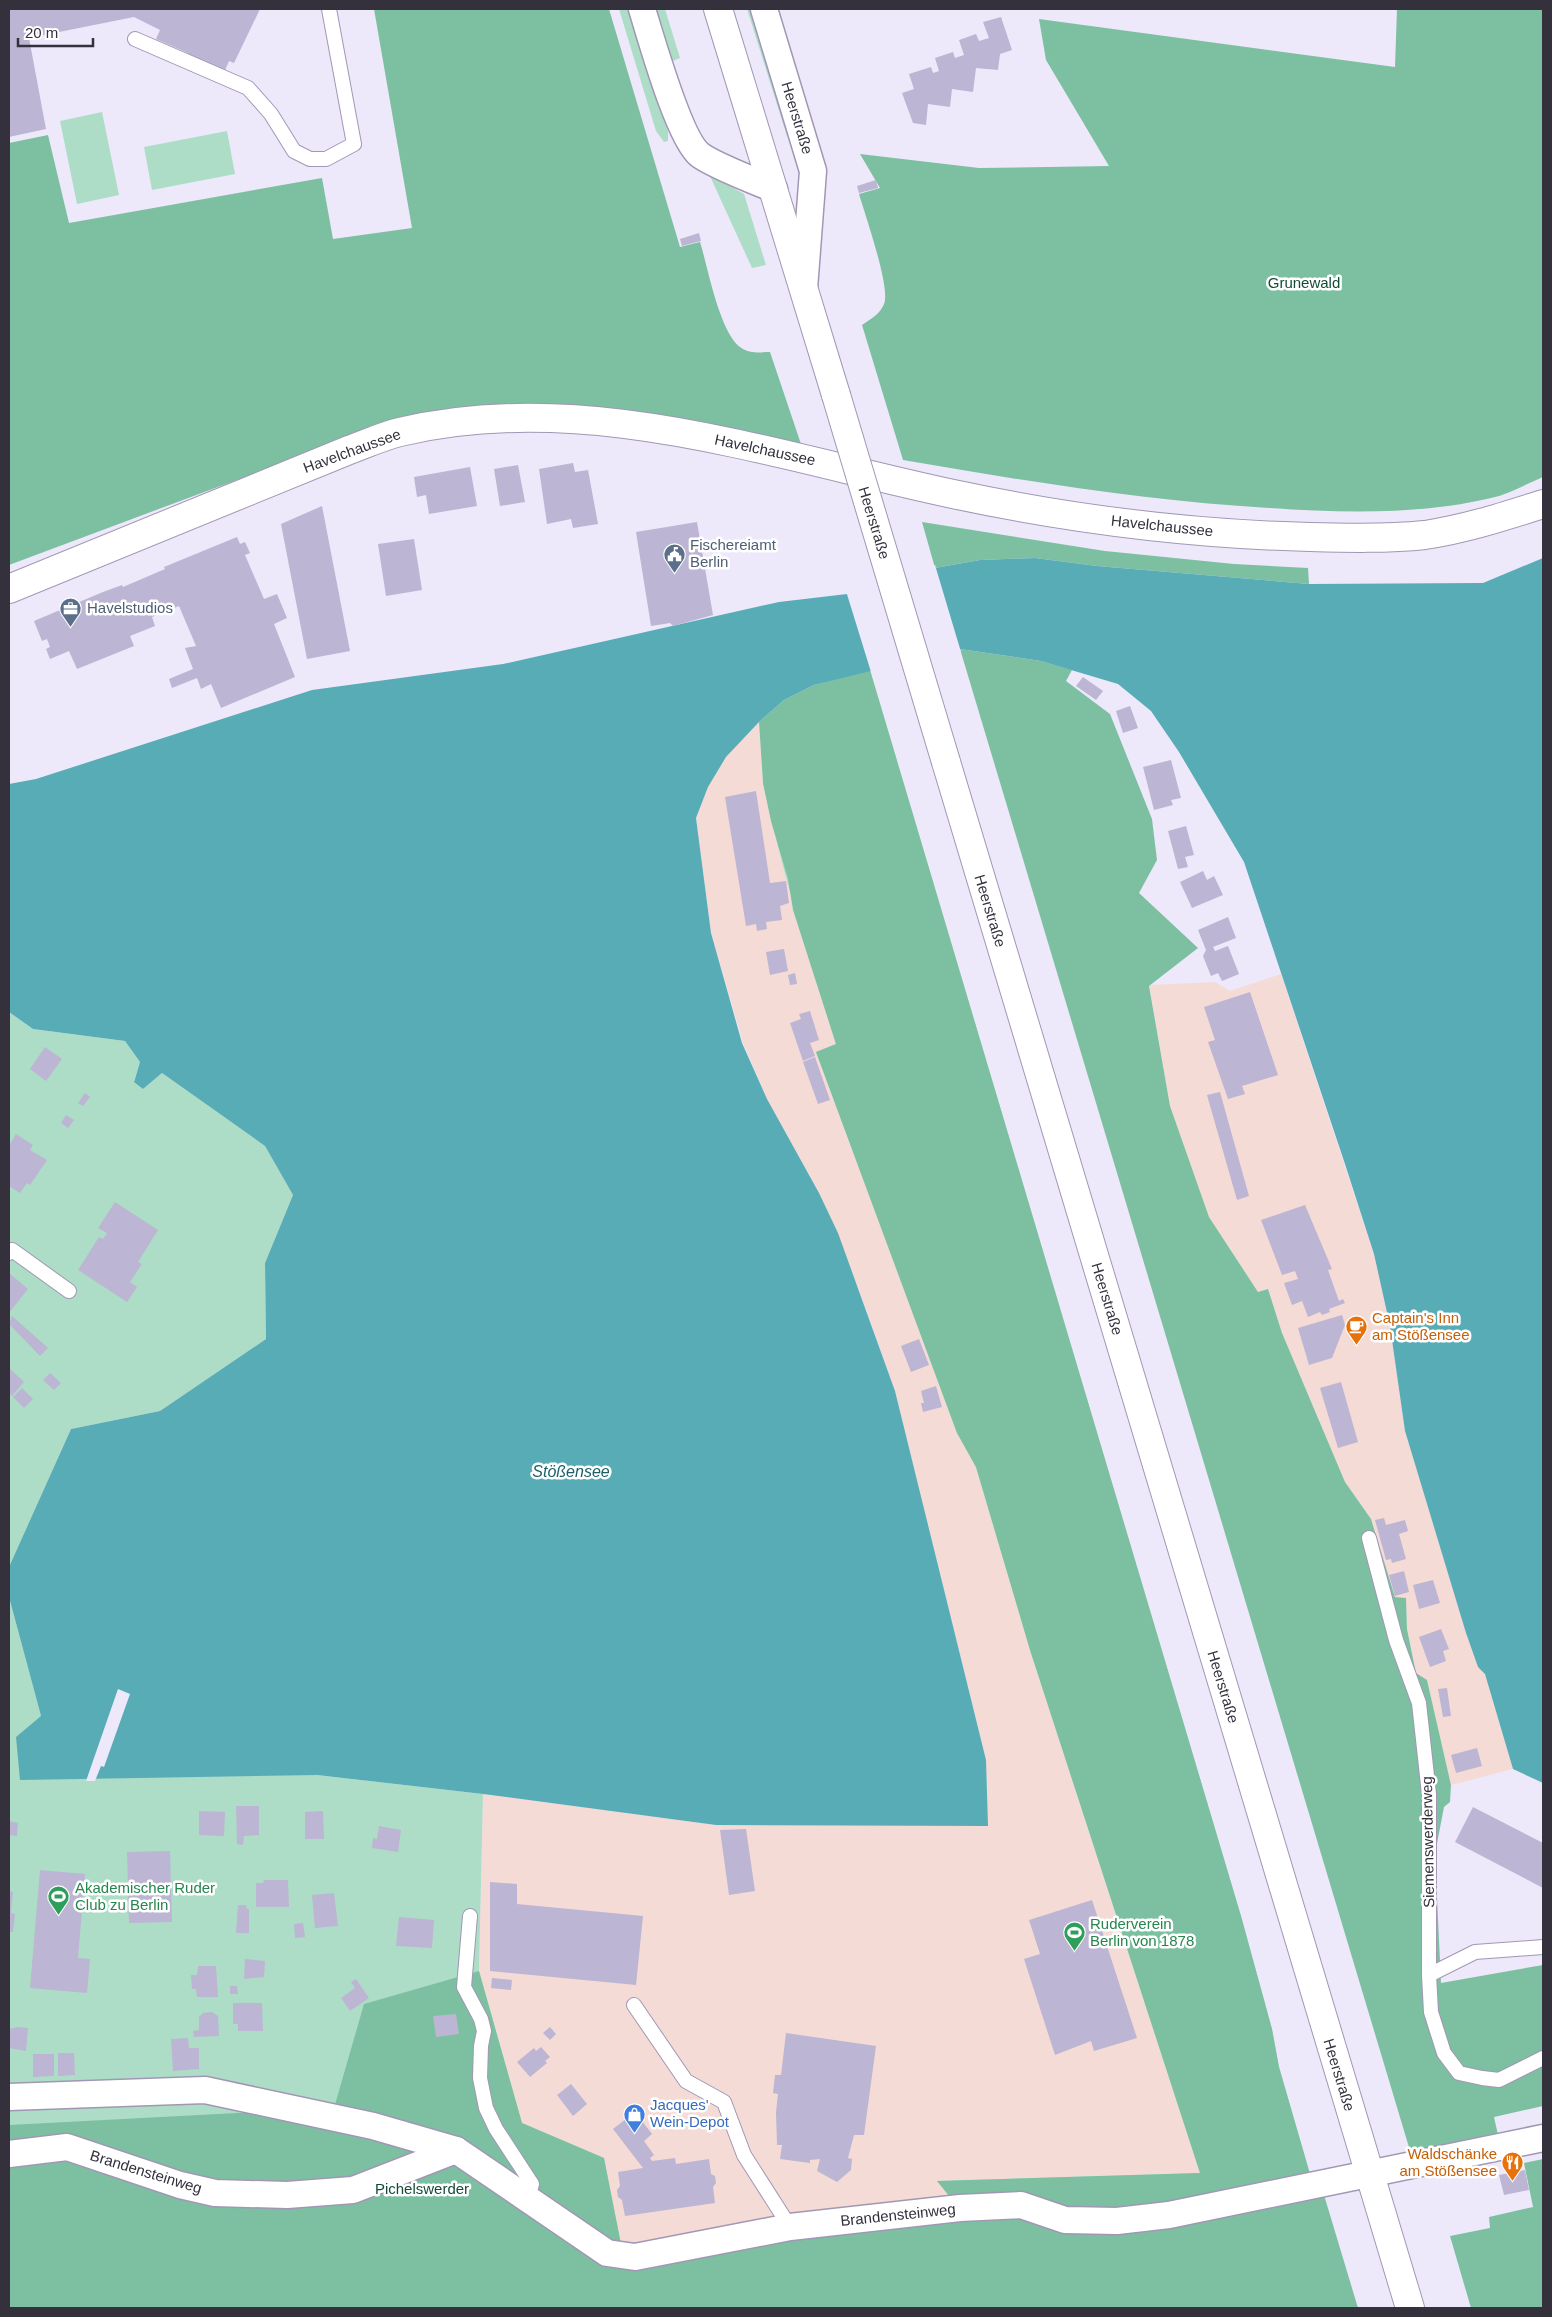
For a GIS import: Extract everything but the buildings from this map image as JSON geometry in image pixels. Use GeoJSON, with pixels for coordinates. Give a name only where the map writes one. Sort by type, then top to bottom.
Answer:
{"type":"FeatureCollection","features":[{"type":"Feature","properties":{"kind":"main road","name":"Heerstraße"},"geometry":{"type":"LineString","coordinates":[[718,9],[774,189],[1410,2308]]}},
{"type":"Feature","properties":{"kind":"main road","name":"Havelchaussee"},"geometry":{"type":"LineString","coordinates":[[9,589],[349,450],[399,432],[460,422],[548,420],[649,427],[764,449],[954,494],[1167,528],[1262,536],[1346,538],[1425,535],[1482,523],[1543,504]]}},
{"type":"Feature","properties":{"kind":"street"},"geometry":{"type":"LineString","coordinates":[[642,9],[661,71],[689,144],[701,156],[774,189]]}},
{"type":"Feature","properties":{"kind":"street","name":"Heerstraße"},"geometry":{"type":"LineString","coordinates":[[764,9],[813,171],[804,289]]}},
{"type":"Feature","properties":{"kind":"street","name":"Brandensteinweg"},"geometry":{"type":"LineString","coordinates":[[9,2097],[205,2090],[372,2126],[456,2150],[606,2253],[635,2257],[790,2227],[952,2209],[1021,2205],[1065,2220],[1117,2221],[1169,2215],[1369,2174]]}},
{"type":"Feature","properties":{"kind":"street"},"geometry":{"type":"LineString","coordinates":[[1369,2174],[1543,2138]]}},
{"type":"Feature","properties":{"kind":"street","name":"Brandensteinweg"},"geometry":{"type":"LineString","coordinates":[[9,2154],[68,2147],[180,2185],[215,2193],[287,2195],[353,2190],[456,2150]]}},
{"type":"Feature","properties":{"kind":"lane"},"geometry":{"type":"LineString","coordinates":[[135,39],[248,88],[271,114],[294,151],[310,159],[326,159],[354,144],[329,9]]}},
{"type":"Feature","properties":{"kind":"lane"},"geometry":{"type":"LineString","coordinates":[[9,1253],[12,1250],[69,1291]]}},
{"type":"Feature","properties":{"kind":"lane","name":"Siemenswerderweg"},"geometry":{"type":"LineString","coordinates":[[1369,1538],[1396,1640],[1419,1703],[1430,1794],[1429,1975],[1431,2012],[1444,2053],[1460,2073],[1499,2080],[1543,2058]]}},
{"type":"Feature","properties":{"kind":"lane"},"geometry":{"type":"LineString","coordinates":[[470,1916],[464,1987],[482,2019],[484,2031],[481,2046],[480,2078],[486,2108],[496,2129],[532,2184],[528,2198]]}},
{"type":"Feature","properties":{"kind":"lane"},"geometry":{"type":"LineString","coordinates":[[1429,1975],[1475,1952],[1543,1947]]}},
{"type":"Feature","properties":{"kind":"lane"},"geometry":{"type":"LineString","coordinates":[[634,2005],[686,2081],[724,2102],[744,2155],[790,2227]]}},
{"type":"Feature","properties":{"kind":"shaded area"},"geometry":{"type":"Polygon","coordinates":[[[759,722],[763,783],[788,879],[793,910],[837,1044],[816,1052],[957,1433],[976,1467],[1030,1650],[1200,2173],[938,2181],[960,2208],[621,2244],[604,2158],[522,2124],[479,1971],[483,1794],[716,1825],[987,1826],[986,1760],[895,1391],[858,1287],[819,1193],[767,1099],[743,1043],[711,933],[696,818],[708,787],[726,757],[759,722]]]}},
{"type":"Feature","properties":{"kind":"shaded area"},"geometry":{"type":"Polygon","coordinates":[[[1281,974],[1374,1254],[1390,1326],[1405,1431],[1466,1633],[1478,1667],[1485,1673],[1513,1769],[1451,1785],[1427,1680],[1416,1673],[1407,1629],[1406,1598],[1395,1597],[1371,1519],[1345,1482],[1282,1333],[1268,1289],[1258,1292],[1209,1217],[1170,1106],[1149,985],[1215,982],[1230,991],[1281,974]]]}},
{"type":"Feature","properties":{"kind":"green space"},"geometry":{"type":"Polygon","coordinates":[[[374,9],[609,9],[680,247],[700,242],[721,316],[735,342],[750,352],[770,352],[802,447],[650,415],[322,448],[9,565],[9,143],[48,135],[69,223],[322,178],[333,239],[412,228],[374,9]]]}},
{"type":"Feature","properties":{"kind":"green space"},"geometry":{"type":"Polygon","coordinates":[[[619,9],[629,9],[668,131],[668,141],[664,142],[656,131],[619,9]]]}},
{"type":"Feature","properties":{"kind":"green space"},"geometry":{"type":"Polygon","coordinates":[[[651,9],[665,9],[680,58],[668,63],[651,9]]]}},
{"type":"Feature","properties":{"kind":"green space"},"geometry":{"type":"Polygon","coordinates":[[[747,9],[752,9],[789,133],[787,136],[747,9]]]}},
{"type":"Feature","properties":{"kind":"green space","name":"Grunewald"},"geometry":{"type":"Polygon","coordinates":[[[1397,9],[1543,9],[1543,477],[1498,496],[1464,504],[1409,510],[1353,512],[1177,501],[1040,483],[903,460],[862,325],[880,311],[884,304],[885,296],[881,268],[859,194],[880,188],[860,154],[979,168],[1109,166],[1046,60],[1039,19],[1395,67],[1397,9]]]}},
{"type":"Feature","properties":{"kind":"green space"},"geometry":{"type":"Polygon","coordinates":[[[102,112],[119,195],[77,204],[60,121],[102,112]]]}},
{"type":"Feature","properties":{"kind":"green space"},"geometry":{"type":"Polygon","coordinates":[[[227,131],[235,174],[152,190],[144,147],[227,131]]]}},
{"type":"Feature","properties":{"kind":"green space"},"geometry":{"type":"Polygon","coordinates":[[[709,174],[744,194],[766,265],[752,268],[709,174]]]}},
{"type":"Feature","properties":{"kind":"green space"},"geometry":{"type":"Polygon","coordinates":[[[922,522],[1105,551],[1234,564],[1308,568],[1309,584],[1097,566],[1035,558],[980,560],[935,568],[922,522]]]}},
{"type":"Feature","properties":{"kind":"green space"},"geometry":{"type":"Polygon","coordinates":[[[960,649],[1041,661],[1072,670],[1066,681],[1110,714],[1152,819],[1157,860],[1139,893],[1198,948],[1149,986],[1170,1106],[1209,1217],[1258,1292],[1268,1289],[1282,1333],[1345,1482],[1371,1519],[1395,1597],[1406,1598],[1407,1629],[1416,1673],[1427,1680],[1451,1785],[1450,1802],[1444,1807],[1435,1854],[1441,1983],[1543,1965],[1543,2106],[1494,2117],[1498,2135],[1411,2154],[960,649]]]}},
{"type":"Feature","properties":{"kind":"green space","name":"Pichelswerder"},"geometry":{"type":"Polygon","coordinates":[[[870,670],[1241,1916],[1272,2029],[1279,2067],[1310,2174],[1358,2308],[9,2308],[9,1597],[41,1716],[317,1775],[483,1794],[479,1971],[522,2123],[604,2158],[621,2244],[959,2208],[937,2181],[1200,2173],[1030,1650],[976,1467],[957,1433],[816,1052],[836,1044],[787,882],[763,783],[870,670]]]}},
{"type":"Feature","properties":{"kind":"green space","name":"Pichelswerder"},"geometry":{"type":"Polygon","coordinates":[[[870,670],[1241,1916],[1272,2029],[1279,2067],[1310,2174],[1324,2195],[1358,2308],[9,2308],[9,2125],[334,2108],[364,2004],[479,1971],[522,2123],[604,2158],[621,2244],[959,2208],[937,2181],[1200,2173],[1030,1650],[976,1467],[957,1433],[816,1052],[836,1044],[793,910],[788,879],[771,821],[763,783],[759,722],[784,700],[814,685],[870,670]]]}},
{"type":"Feature","properties":{"kind":"green space"},"geometry":{"type":"Polygon","coordinates":[[[9,1012],[33,1029],[125,1041],[140,1062],[134,1081],[143,1089],[162,1073],[265,1146],[293,1195],[265,1263],[266,1339],[160,1411],[71,1429],[9,1567],[9,1012]]]}},
{"type":"Feature","properties":{"kind":"green space"},"geometry":{"type":"Polygon","coordinates":[[[1543,2159],[1543,2308],[1471,2308],[1450,2236],[1490,2228],[1489,2217],[1533,2207],[1524,2163],[1543,2159]]]}},
{"type":"Feature","properties":{"kind":"water","name":"Stößensee"},"geometry":{"type":"Polygon","coordinates":[[[1035,558],[1097,566],[1309,584],[1483,583],[1543,558],[1543,1783],[1513,1769],[1485,1674],[1478,1667],[1466,1633],[1405,1431],[1390,1326],[1374,1254],[1244,862],[1179,752],[1151,711],[1118,684],[1041,661],[960,649],[814,685],[784,700],[759,722],[726,757],[708,787],[696,818],[711,933],[742,1043],[767,1099],[819,1193],[838,1233],[895,1391],[986,1760],[988,1826],[716,1825],[483,1794],[317,1775],[20,1780],[16,1737],[41,1716],[9,1597],[9,1567],[71,1429],[160,1411],[266,1339],[265,1263],[293,1195],[265,1146],[162,1073],[143,1089],[134,1082],[140,1062],[125,1041],[33,1029],[9,1012],[9,784],[36,779],[312,690],[503,664],[779,602],[847,594],[935,568],[980,560],[1035,558]]]}},
{"type":"Feature","properties":{"kind":"pier"},"geometry":{"type":"Polygon","coordinates":[[[935,565],[961,652],[871,672],[846,591],[935,565]]]}},
{"type":"Feature","properties":{"kind":"pier"},"geometry":{"type":"Polygon","coordinates":[[[118,1689],[130,1694],[104,1767],[101,1766],[95,1781],[86,1781],[118,1689]]]}},
{"type":"Feature","properties":{"kind":"place","name":"Fischereiamt Berlin"},"geometry":{"type":"Point","coordinates":[674,573]}},
{"type":"Feature","properties":{"kind":"place","name":"Havelstudios"},"geometry":{"type":"Point","coordinates":[71,627]}},
{"type":"Feature","properties":{"kind":"place","name":"Captain's Inn am Stößensee"},"geometry":{"type":"Point","coordinates":[1356,1346]}},
{"type":"Feature","properties":{"kind":"place","name":"Akademischer Ruder Club zu Berlin"},"geometry":{"type":"Point","coordinates":[59,1916]}},
{"type":"Feature","properties":{"kind":"place","name":"Ruderverein Berlin von 1878"},"geometry":{"type":"Point","coordinates":[1074,1952]}},
{"type":"Feature","properties":{"kind":"place","name":"Jacques' Wein-Depot"},"geometry":{"type":"Point","coordinates":[634,2133]}},
{"type":"Feature","properties":{"kind":"place","name":"Waldschänke am Stößensee"},"geometry":{"type":"Point","coordinates":[1513,2182]}}]}
